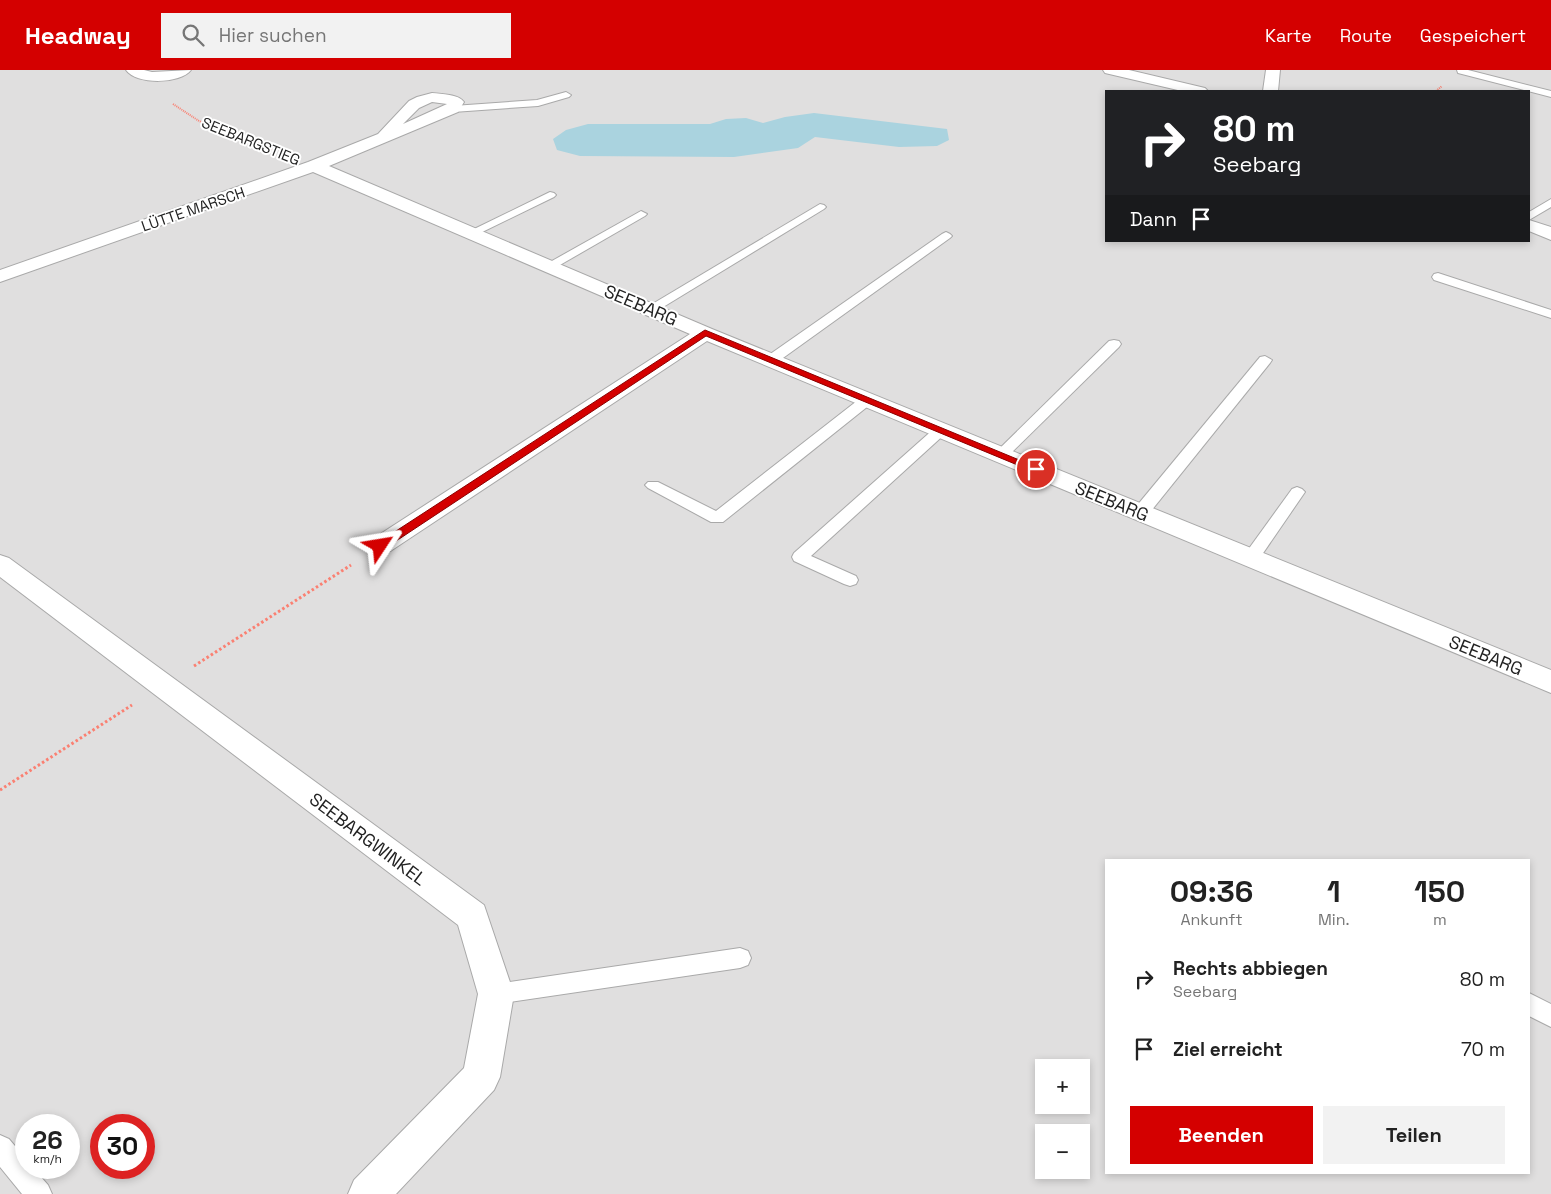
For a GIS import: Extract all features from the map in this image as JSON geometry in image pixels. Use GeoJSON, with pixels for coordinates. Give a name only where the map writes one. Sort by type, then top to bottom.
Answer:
{"type":"FeatureCollection","features":[{"type":"Feature","properties":{"kind":"street"},"geometry":{"type":"LineString","coordinates":[[138,73],[160,76],[184,70]]}},
{"type":"Feature","properties":{"kind":"street"},"geometry":{"type":"LineString","coordinates":[[1110,70],[1196,90]]}},
{"type":"Feature","properties":{"kind":"street"},"geometry":{"type":"LineString","coordinates":[[1271,90],[1273,70]]}},
{"type":"Feature","properties":{"kind":"street","name":"LÜTTE MARSCH"},"geometry":{"type":"LineString","coordinates":[[0,276],[314,166],[384,137],[411,105],[425,98],[444,97],[456,102],[453,109]]}},
{"type":"Feature","properties":{"kind":"street","name":"SEEBARG"},"geometry":{"type":"LineString","coordinates":[[314,166],[705,333],[1551,682]]}},
{"type":"Feature","properties":{"kind":"street"},"geometry":{"type":"LineString","coordinates":[[1530,225],[1551,234]]}},
{"type":"Feature","properties":{"kind":"street"},"geometry":{"type":"LineString","coordinates":[[380,546],[705,333]]}},
{"type":"Feature","properties":{"kind":"street","name":"SEEBARGWINKEL"},"geometry":{"type":"LineString","coordinates":[[0,564],[472,916],[496,994],[481,1077],[368,1194]]}},
{"type":"Feature","properties":{"kind":"lane"},"geometry":{"type":"LineString","coordinates":[[1461,71],[1551,94]]}},
{"type":"Feature","properties":{"kind":"lane"},"geometry":{"type":"LineString","coordinates":[[453,109],[538,103],[566,95]]}},
{"type":"Feature","properties":{"kind":"lane"},"geometry":{"type":"LineString","coordinates":[[472,233],[550,195]]}},
{"type":"Feature","properties":{"kind":"lane"},"geometry":{"type":"LineString","coordinates":[[1530,216],[1551,202]]}},
{"type":"Feature","properties":{"kind":"lane"},"geometry":{"type":"LineString","coordinates":[[650,309],[820,207]]}},
{"type":"Feature","properties":{"kind":"lane"},"geometry":{"type":"LineString","coordinates":[[549,266],[641,214]]}},
{"type":"Feature","properties":{"kind":"lane"},"geometry":{"type":"LineString","coordinates":[[771,360],[946,236]]}},
{"type":"Feature","properties":{"kind":"lane"},"geometry":{"type":"LineString","coordinates":[[1438,277],[1551,314]]}},
{"type":"Feature","properties":{"kind":"lane"},"geometry":{"type":"LineString","coordinates":[[1001,455],[1114,344]]}},
{"type":"Feature","properties":{"kind":"lane"},"geometry":{"type":"LineString","coordinates":[[1141,512],[1266,360]]}},
{"type":"Feature","properties":{"kind":"lane"},"geometry":{"type":"LineString","coordinates":[[653,485],[717,518],[867,400]]}},
{"type":"Feature","properties":{"kind":"lane"},"geometry":{"type":"LineString","coordinates":[[850,580],[800,557],[941,430]]}},
{"type":"Feature","properties":{"kind":"lane"},"geometry":{"type":"LineString","coordinates":[[1250,558],[1297,492]]}},
{"type":"Feature","properties":{"kind":"lane"},"geometry":{"type":"LineString","coordinates":[[496,994],[740,958]]}},
{"type":"Feature","properties":{"kind":"lane"},"geometry":{"type":"LineString","coordinates":[[1530,1005],[1551,1016]]}},
{"type":"Feature","properties":{"kind":"lane"},"geometry":{"type":"LineString","coordinates":[[0,1148],[39,1194]]}},
{"type":"Feature","properties":{"kind":"path","name":"SEEBARGSTIEG"},"geometry":{"type":"LineString","coordinates":[[138,73],[150,89],[199,121],[314,166]]}},
{"type":"Feature","properties":{"kind":"shaded area"},"geometry":{"type":"Polygon","coordinates":[[[0,70],[1551,70],[1551,1194],[0,1194],[0,70]]]}},
{"type":"Feature","properties":{"kind":"water"},"geometry":{"type":"Polygon","coordinates":[[[814,113],[947,129],[949,140],[937,146],[899,147],[815,137],[798,148],[734,157],[580,156],[557,150],[553,139],[566,130],[588,124],[710,124],[726,119],[746,118],[763,123],[785,117],[814,113]]]}},
{"type":"Feature","properties":{"kind":"route"},"geometry":{"type":"LineString","coordinates":[[380,546],[705,333],[1036,469]]}}]}
